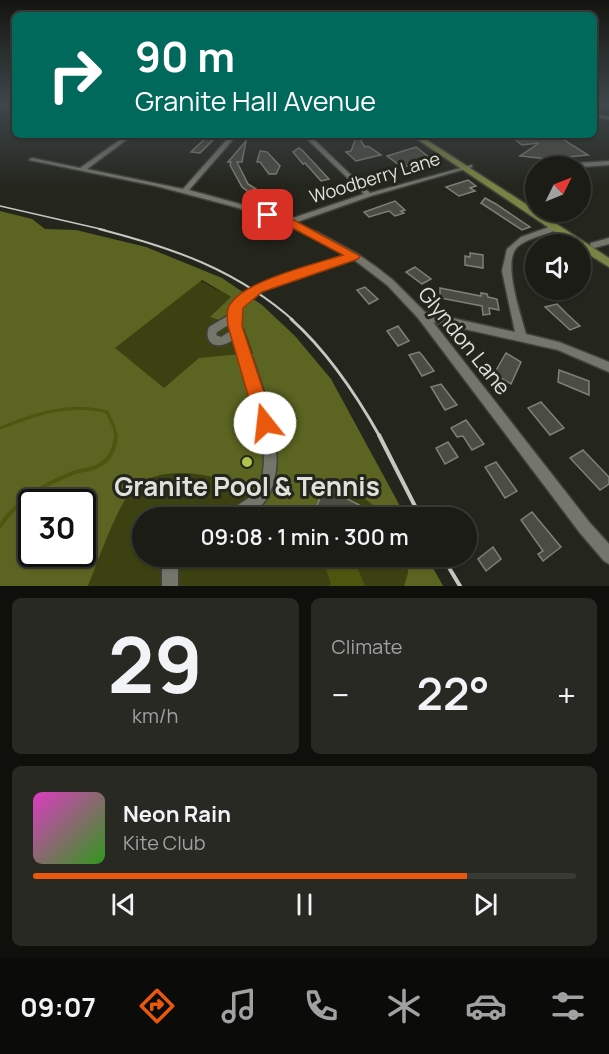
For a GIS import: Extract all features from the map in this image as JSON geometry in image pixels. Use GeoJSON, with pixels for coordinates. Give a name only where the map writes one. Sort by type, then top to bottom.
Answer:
{"type":"FeatureCollection","features":[{"type":"Feature","properties":{"kind":"main road"},"geometry":{"type":"LineString","coordinates":[[426,138],[555,228],[609,262]]}},
{"type":"Feature","properties":{"kind":"main road"},"geometry":{"type":"LineString","coordinates":[[466,167],[525,202]]}},
{"type":"Feature","properties":{"kind":"main road"},"geometry":{"type":"LineString","coordinates":[[558,222],[609,254]]}},
{"type":"Feature","properties":{"kind":"street"},"geometry":{"type":"LineString","coordinates":[[81,170],[126,138]]}},
{"type":"Feature","properties":{"kind":"street"},"geometry":{"type":"LineString","coordinates":[[185,190],[231,138]]}},
{"type":"Feature","properties":{"kind":"street"},"geometry":{"type":"LineString","coordinates":[[309,138],[369,195]]}},
{"type":"Feature","properties":{"kind":"street","name":"Glyndon Lane"},"geometry":{"type":"LineString","coordinates":[[32,160],[185,190],[288,222],[354,256],[388,282],[424,316],[585,528],[609,556]]}},
{"type":"Feature","properties":{"kind":"street"},"geometry":{"type":"LineString","coordinates":[[591,164],[609,163]]}},
{"type":"Feature","properties":{"kind":"street","name":"Woodberry Lane"},"geometry":{"type":"LineString","coordinates":[[288,222],[369,195],[466,167]]}},
{"type":"Feature","properties":{"kind":"street"},"geometry":{"type":"LineString","coordinates":[[195,179],[205,196]]}},
{"type":"Feature","properties":{"kind":"street"},"geometry":{"type":"LineString","coordinates":[[521,336],[506,271],[511,249],[524,239],[555,228]]}},
{"type":"Feature","properties":{"kind":"street"},"geometry":{"type":"LineString","coordinates":[[594,244],[609,241]]}},
{"type":"Feature","properties":{"kind":"street"},"geometry":{"type":"LineString","coordinates":[[251,507],[267,484],[270,460],[265,423],[237,332],[234,316],[237,306],[257,289],[354,256]]}},
{"type":"Feature","properties":{"kind":"street"},"geometry":{"type":"LineString","coordinates":[[234,316],[212,330],[211,336],[215,340],[222,341],[237,332]]}},
{"type":"Feature","properties":{"kind":"street"},"geometry":{"type":"LineString","coordinates":[[424,316],[559,346],[609,367]]}},
{"type":"Feature","properties":{"kind":"street"},"geometry":{"type":"LineString","coordinates":[[170,567],[170,586]]}},
{"type":"Feature","properties":{"kind":"shaded area"},"geometry":{"type":"Polygon","coordinates":[[[0,211],[32,219],[45,229],[76,230],[146,247],[222,278],[262,305],[295,336],[331,379],[401,507],[375,507],[364,498],[331,494],[316,507],[248,507],[247,488],[221,479],[191,473],[162,475],[148,479],[129,493],[96,566],[96,489],[18,489],[18,567],[96,567],[88,586],[0,586],[0,211]],[[202,280],[115,348],[164,388],[199,358],[253,353],[244,328],[210,317],[231,297],[202,280]]]}},
{"type":"Feature","properties":{"kind":"shaded area","name":"Granite Pool & Tennis"},"geometry":{"type":"Polygon","coordinates":[[[193,277],[261,313],[387,507],[132,507],[132,567],[420,567],[430,586],[75,586],[83,567],[96,567],[96,538],[154,407],[96,354],[193,277]]]}},
{"type":"Feature","properties":{"kind":"shaded area"},"geometry":{"type":"Polygon","coordinates":[[[325,567],[357,567],[365,586],[327,586],[331,584],[325,567]]]}},
{"type":"Feature","properties":{"kind":"shaded area"},"geometry":{"type":"Polygon","coordinates":[[[408,567],[433,567],[443,586],[404,586],[408,567]]]}},
{"type":"Feature","properties":{"kind":"building"},"geometry":{"type":"Polygon","coordinates":[[[206,138],[215,138],[200,153],[191,152],[206,138]]]}},
{"type":"Feature","properties":{"kind":"building"},"geometry":{"type":"Polygon","coordinates":[[[356,138],[359,138],[365,147],[368,146],[381,155],[356,161],[346,152],[351,151],[356,138]]]}},
{"type":"Feature","properties":{"kind":"building"},"geometry":{"type":"Polygon","coordinates":[[[513,138],[567,138],[564,140],[588,155],[520,156],[539,143],[522,145],[513,138]]]}},
{"type":"Feature","properties":{"kind":"building"},"geometry":{"type":"Polygon","coordinates":[[[246,141],[242,162],[237,162],[248,184],[256,189],[251,191],[251,194],[242,187],[230,165],[231,162],[228,162],[246,141]]]}},
{"type":"Feature","properties":{"kind":"building"},"geometry":{"type":"Polygon","coordinates":[[[416,147],[435,162],[402,167],[387,156],[416,147]]]}},
{"type":"Feature","properties":{"kind":"building"},"geometry":{"type":"Polygon","coordinates":[[[299,148],[329,179],[321,181],[305,163],[303,164],[293,152],[299,148]]]}},
{"type":"Feature","properties":{"kind":"building"},"geometry":{"type":"Polygon","coordinates":[[[260,151],[267,152],[280,166],[276,174],[269,174],[260,162],[257,162],[260,151]]]}},
{"type":"Feature","properties":{"kind":"building"},"geometry":{"type":"Polygon","coordinates":[[[468,180],[476,186],[470,188],[475,191],[459,196],[446,187],[468,180]]]}},
{"type":"Feature","properties":{"kind":"building"},"geometry":{"type":"Polygon","coordinates":[[[485,198],[530,227],[522,230],[481,203],[485,198]]]}},
{"type":"Feature","properties":{"kind":"building"},"geometry":{"type":"Polygon","coordinates":[[[395,201],[405,210],[401,211],[404,213],[395,216],[389,211],[369,217],[364,212],[395,201]]]}},
{"type":"Feature","properties":{"kind":"building"},"geometry":{"type":"Polygon","coordinates":[[[470,253],[483,255],[483,268],[465,265],[465,256],[470,257],[470,253]]]}},
{"type":"Feature","properties":{"kind":"building"},"geometry":{"type":"Polygon","coordinates":[[[415,267],[431,279],[422,284],[406,272],[415,267]]]}},
{"type":"Feature","properties":{"kind":"building"},"geometry":{"type":"Polygon","coordinates":[[[365,287],[378,299],[369,304],[357,290],[365,287]]]}},
{"type":"Feature","properties":{"kind":"building"},"geometry":{"type":"Polygon","coordinates":[[[440,288],[481,296],[481,293],[487,294],[488,297],[497,299],[499,310],[489,308],[490,314],[483,315],[482,306],[440,298],[440,288]]]}},
{"type":"Feature","properties":{"kind":"building"},"geometry":{"type":"Polygon","coordinates":[[[557,304],[580,326],[570,330],[545,307],[557,304]]]}},
{"type":"Feature","properties":{"kind":"building"},"geometry":{"type":"Polygon","coordinates":[[[398,326],[409,341],[398,346],[387,331],[398,326]]]}},
{"type":"Feature","properties":{"kind":"building"},"geometry":{"type":"Polygon","coordinates":[[[419,352],[434,371],[422,376],[409,355],[419,352]]]}},
{"type":"Feature","properties":{"kind":"building"},"geometry":{"type":"Polygon","coordinates":[[[506,353],[521,362],[511,384],[494,374],[506,353]]]}},
{"type":"Feature","properties":{"kind":"building"},"geometry":{"type":"Polygon","coordinates":[[[559,370],[589,381],[589,395],[558,382],[559,370]]]}},
{"type":"Feature","properties":{"kind":"building"},"geometry":{"type":"Polygon","coordinates":[[[441,384],[457,405],[445,410],[431,387],[441,384]]]}},
{"type":"Feature","properties":{"kind":"building"},"geometry":{"type":"Polygon","coordinates":[[[541,402],[564,428],[550,435],[528,408],[541,402]]]}},
{"type":"Feature","properties":{"kind":"building"},"geometry":{"type":"Polygon","coordinates":[[[466,420],[484,444],[472,450],[463,436],[457,437],[451,428],[466,420]]]}},
{"type":"Feature","properties":{"kind":"building"},"geometry":{"type":"Polygon","coordinates":[[[448,442],[458,457],[445,464],[436,448],[448,442]]]}},
{"type":"Feature","properties":{"kind":"building"},"geometry":{"type":"Polygon","coordinates":[[[583,450],[609,477],[609,484],[600,490],[570,458],[583,450]]]}},
{"type":"Feature","properties":{"kind":"building"},"geometry":{"type":"Polygon","coordinates":[[[496,462],[517,491],[505,498],[485,467],[496,462]]]}},
{"type":"Feature","properties":{"kind":"building"},"geometry":{"type":"Polygon","coordinates":[[[324,487],[363,507],[317,507],[324,487]]]}},
{"type":"Feature","properties":{"kind":"building"},"geometry":{"type":"Polygon","coordinates":[[[532,512],[561,547],[543,561],[538,554],[543,551],[521,520],[532,512]]]}},
{"type":"Feature","properties":{"kind":"building"},"geometry":{"type":"Polygon","coordinates":[[[493,547],[501,559],[486,571],[478,559],[493,547]]]}},
{"type":"Feature","properties":{"kind":"waterway"},"geometry":{"type":"LineString","coordinates":[[0,428],[53,411],[79,408],[107,412],[116,436]]}},
{"type":"Feature","properties":{"kind":"waterway"},"geometry":{"type":"LineString","coordinates":[[0,526],[15,508],[43,487],[75,472],[92,468],[106,460],[111,453],[116,436]]}},
{"type":"Feature","properties":{"kind":"railway"},"geometry":{"type":"LineString","coordinates":[[0,206],[105,230]]}},
{"type":"Feature","properties":{"kind":"railway"},"geometry":{"type":"LineString","coordinates":[[99,229],[152,244],[202,262],[249,287],[293,320]]}},
{"type":"Feature","properties":{"kind":"railway"},"geometry":{"type":"LineString","coordinates":[[291,319],[317,345],[340,374],[380,437]]}},
{"type":"Feature","properties":{"kind":"railway"},"geometry":{"type":"LineString","coordinates":[[379,435],[415,507]]}},
{"type":"Feature","properties":{"kind":"railway"},"geometry":{"type":"LineString","coordinates":[[449,567],[460,586]]}},
{"type":"Feature","properties":{"kind":"place","name":"Granite Pool & Tennis"},"geometry":{"type":"Point","coordinates":[247,462]}},
{"type":"Feature","properties":{"kind":"route"},"geometry":{"type":"LineString","coordinates":[[265,423],[235,326],[234,316],[237,306],[257,289],[354,256],[288,222],[268,215]]}}]}
